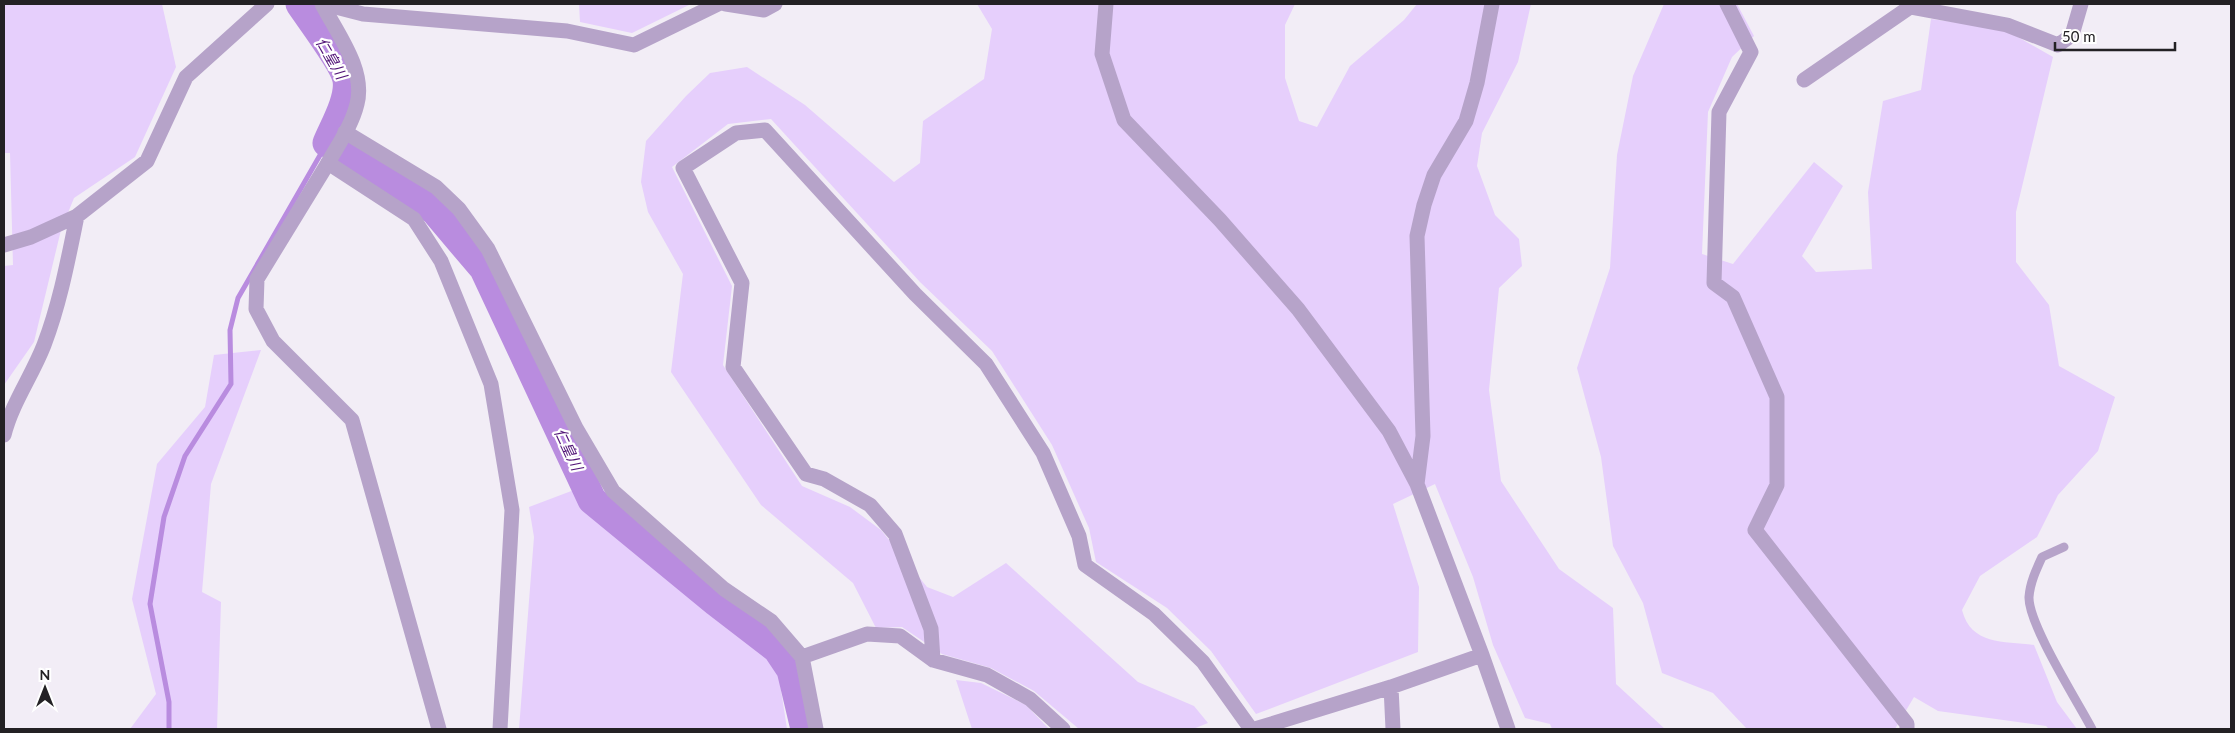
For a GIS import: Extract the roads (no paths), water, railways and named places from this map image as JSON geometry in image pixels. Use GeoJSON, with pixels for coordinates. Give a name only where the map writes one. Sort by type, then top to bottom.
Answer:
{"type":"FeatureCollection","features":[{"type":"Feature","properties":{"kind":"street"},"geometry":{"type":"LineString","coordinates":[[4,245],[31,237],[77,216],[147,161],[186,77],[267,4]]}},
{"type":"Feature","properties":{"kind":"street"},"geometry":{"type":"LineString","coordinates":[[323,4],[363,14],[567,31],[634,45],[718,4]]}},
{"type":"Feature","properties":{"kind":"street"},"geometry":{"type":"LineString","coordinates":[[323,4],[359,80],[357,104],[346,132],[257,279],[256,309],[273,341],[352,420],[439,729]]}},
{"type":"Feature","properties":{"kind":"street"},"geometry":{"type":"LineString","coordinates":[[726,4],[764,10],[776,4]]}},
{"type":"Feature","properties":{"kind":"street"},"geometry":{"type":"LineString","coordinates":[[1106,4],[1102,54],[1124,120],[1220,220],[1298,309],[1389,431],[1417,484],[1482,654],[1508,729]]}},
{"type":"Feature","properties":{"kind":"street"},"geometry":{"type":"LineString","coordinates":[[1417,484],[1423,436],[1417,236],[1424,205],[1434,175],[1466,121],[1477,83],[1492,4]]}},
{"type":"Feature","properties":{"kind":"street"},"geometry":{"type":"LineString","coordinates":[[1727,4],[1751,52],[1719,112],[1714,282],[1733,297],[1778,397],[1777,485],[1756,530],[1907,724],[1907,729]]}},
{"type":"Feature","properties":{"kind":"street"},"geometry":{"type":"LineString","coordinates":[[1804,80],[1910,7],[2007,24],[2058,45],[2072,35],[2081,4]]}},
{"type":"Feature","properties":{"kind":"street"},"geometry":{"type":"LineString","coordinates":[[933,660],[931,629],[895,534],[870,505],[824,479],[806,474],[733,367],[742,282],[683,168],[736,133],[765,130],[915,294],[986,364],[1043,453],[1079,536],[1085,565],[1154,614],[1189,648],[1203,662],[1253,729],[1391,687],[1482,654]]}},
{"type":"Feature","properties":{"kind":"street"},"geometry":{"type":"LineString","coordinates":[[346,132],[436,188],[459,209],[488,249],[576,428],[613,491],[724,589],[771,621],[802,657],[816,729]]}},
{"type":"Feature","properties":{"kind":"street"},"geometry":{"type":"LineString","coordinates":[[328,163],[414,219],[441,261],[491,384],[512,510],[500,729]]}},
{"type":"Feature","properties":{"kind":"street"},"geometry":{"type":"LineString","coordinates":[[4,436],[9,415],[43,346],[63,286],[77,216]]}},
{"type":"Feature","properties":{"kind":"street"},"geometry":{"type":"LineString","coordinates":[[802,657],[867,634],[900,636],[933,660],[987,675],[1030,699],[1064,729]]}},
{"type":"Feature","properties":{"kind":"street"},"geometry":{"type":"LineString","coordinates":[[1391,687],[1393,729]]}},
{"type":"Feature","properties":{"kind":"lane"},"geometry":{"type":"LineString","coordinates":[[2064,547],[2042,557],[2033,577],[2029,599],[2034,624],[2092,729]]}},
{"type":"Feature","properties":{"kind":"waterway","name":"仁皇川"},"geometry":{"type":"LineString","coordinates":[[300,4],[334,53],[347,80],[344,104],[327,143]]}},
{"type":"Feature","properties":{"kind":"waterway"},"geometry":{"type":"LineString","coordinates":[[169,729],[169,702],[150,604],[164,517],[185,456],[231,384],[230,330],[238,298],[327,143]]}},
{"type":"Feature","properties":{"kind":"waterway","name":"仁皇川"},"geometry":{"type":"LineString","coordinates":[[348,154],[434,210],[484,269],[592,500],[716,602],[777,649],[791,670],[805,729]]}}]}
